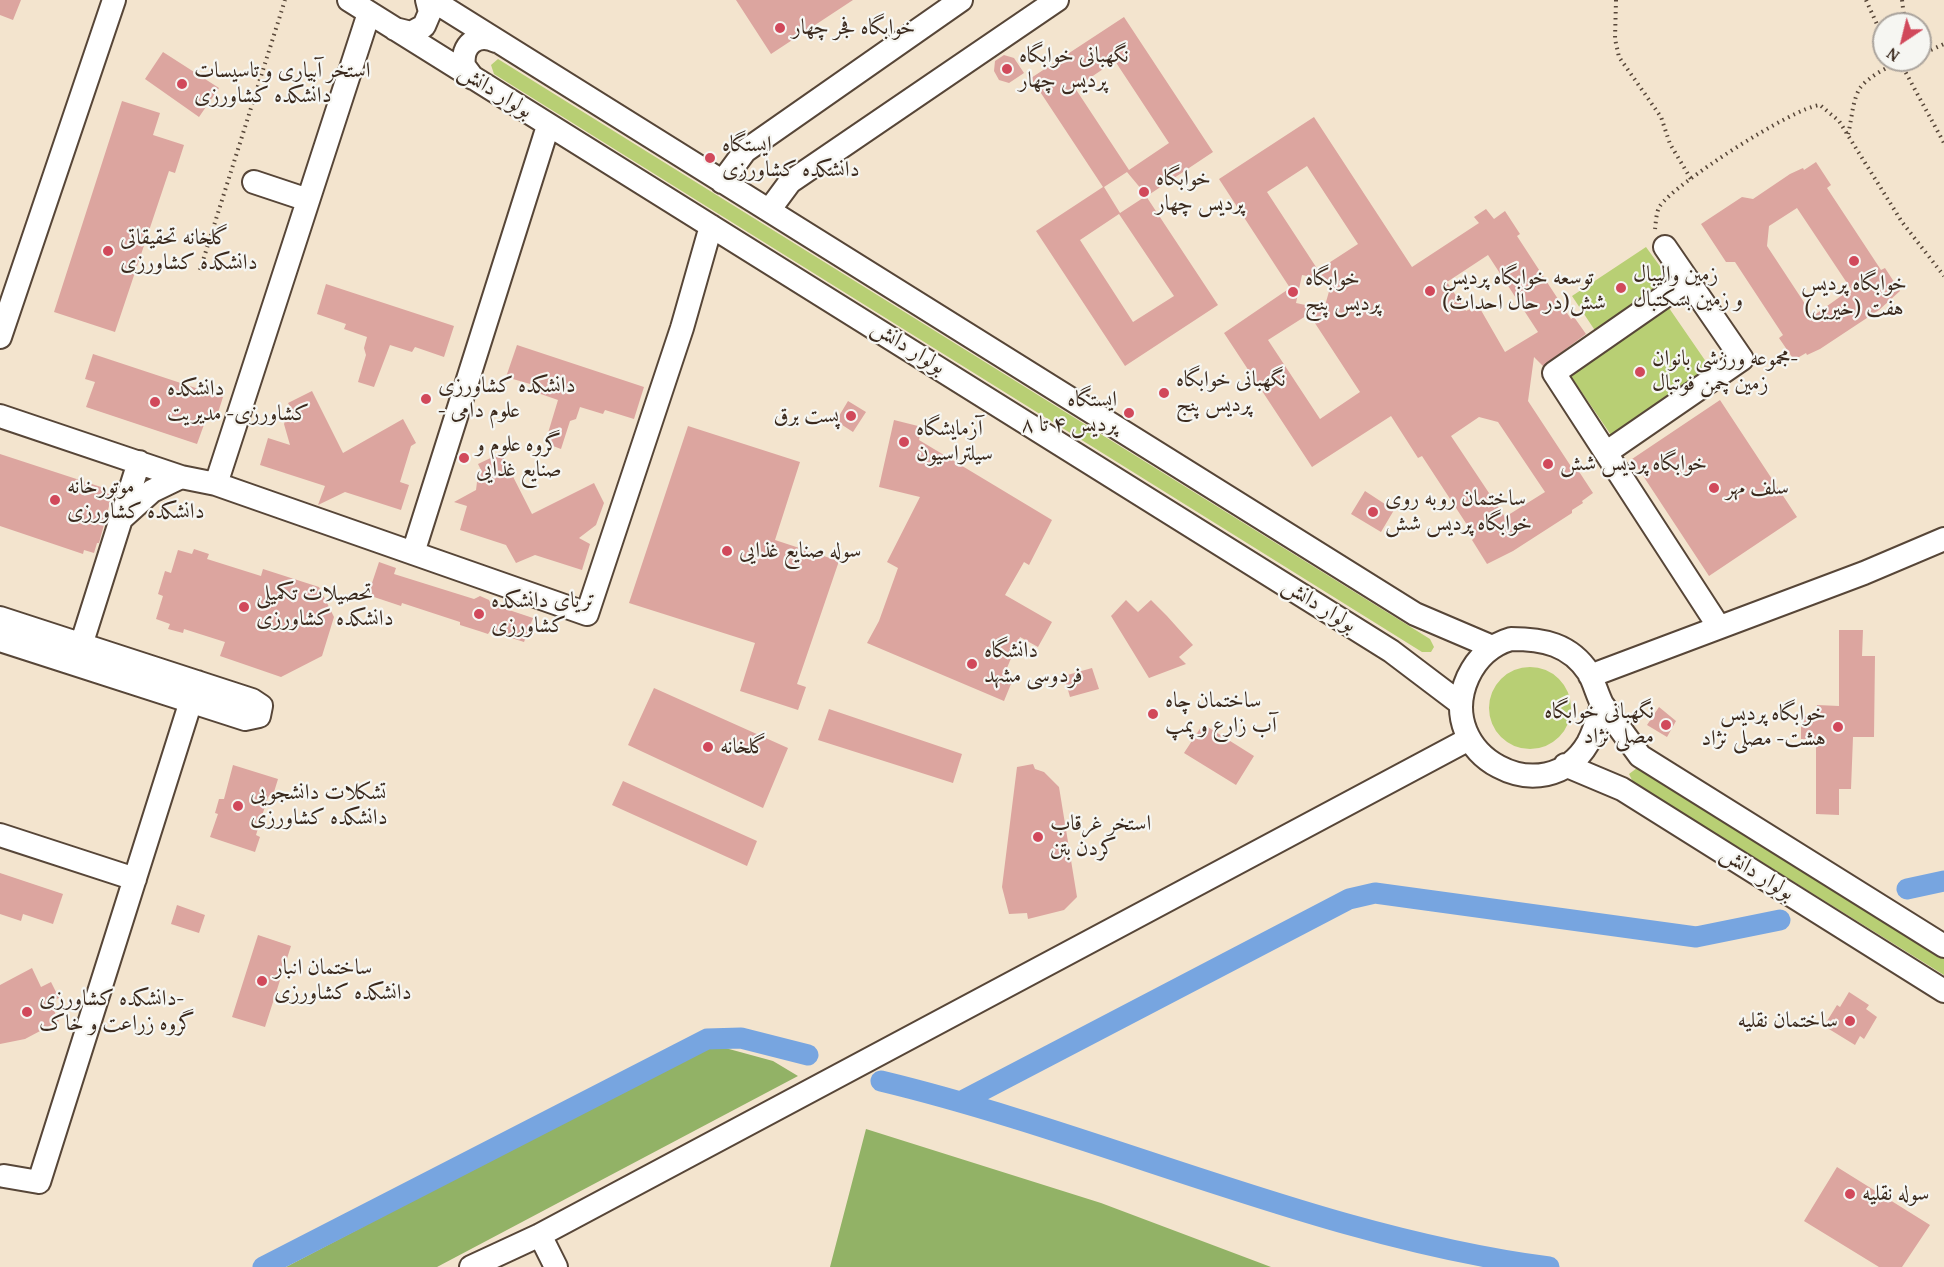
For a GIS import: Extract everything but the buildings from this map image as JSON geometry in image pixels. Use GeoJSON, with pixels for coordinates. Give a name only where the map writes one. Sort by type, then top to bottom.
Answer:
{"type":"FeatureCollection","features":[{"type":"Feature","properties":{"kind":"street"},"geometry":{"type":"LineString","coordinates":[[0,337],[114,0]]}},
{"type":"Feature","properties":{"kind":"street","name":"بولوار دانش"},"geometry":{"type":"LineString","coordinates":[[349,0],[1391,651],[1461,704]]}},
{"type":"Feature","properties":{"kind":"street"},"geometry":{"type":"LineString","coordinates":[[395,29],[411,33],[424,26],[430,12],[427,0]]}},
{"type":"Feature","properties":{"kind":"street","name":"بولوار دانش"},"geometry":{"type":"LineString","coordinates":[[432,0],[1415,614],[1490,646]]}},
{"type":"Feature","properties":{"kind":"street"},"geometry":{"type":"LineString","coordinates":[[722,182],[745,151],[960,0]]}},
{"type":"Feature","properties":{"kind":"street"},"geometry":{"type":"LineString","coordinates":[[770,209],[790,182],[1057,0]]}},
{"type":"Feature","properties":{"kind":"street"},"geometry":{"type":"LineString","coordinates":[[216,484],[369,13]]}},
{"type":"Feature","properties":{"kind":"street"},"geometry":{"type":"LineString","coordinates":[[473,78],[464,66],[464,51],[474,40],[482,37],[496,41]]}},
{"type":"Feature","properties":{"kind":"street"},"geometry":{"type":"LineString","coordinates":[[413,553],[548,126]]}},
{"type":"Feature","properties":{"kind":"street"},"geometry":{"type":"LineString","coordinates":[[254,182],[308,200]]}},
{"type":"Feature","properties":{"kind":"street"},"geometry":{"type":"LineString","coordinates":[[0,416],[181,477],[216,484],[587,614],[689,330],[711,226]]}},
{"type":"Feature","properties":{"kind":"street"},"geometry":{"type":"LineString","coordinates":[[1607,452],[1742,359],[1660,238]]}},
{"type":"Feature","properties":{"kind":"street"},"geometry":{"type":"LineString","coordinates":[[1688,280],[1554,373],[1719,627]]}},
{"type":"Feature","properties":{"kind":"street"},"geometry":{"type":"LineString","coordinates":[[78,654],[139,462]]}},
{"type":"Feature","properties":{"kind":"street"},"geometry":{"type":"LineString","coordinates":[[121,519],[152,491],[181,477]]}},
{"type":"Feature","properties":{"kind":"street"},"geometry":{"type":"LineString","coordinates":[[1590,676],[1864,573],[1944,539]]}},
{"type":"Feature","properties":{"kind":"street"},"geometry":{"type":"LineString","coordinates":[[0,618],[78,654],[194,692],[39,1182],[4,1176]]}},
{"type":"Feature","properties":{"kind":"street"},"geometry":{"type":"LineString","coordinates":[[1511,639],[1550,642],[1580,661],[1590,676],[1602,704],[1587,744],[1565,765],[1544,774],[1509,772],[1493,765],[1479,753],[1469,739],[1462,722],[1461,704],[1464,686],[1472,670],[1490,646],[1511,639]]}},
{"type":"Feature","properties":{"kind":"street"},"geometry":{"type":"LineString","coordinates":[[0,640],[78,654]]}},
{"type":"Feature","properties":{"kind":"street","name":"بولوار دانش"},"geometry":{"type":"LineString","coordinates":[[1602,704],[1640,756],[1944,946]]}},
{"type":"Feature","properties":{"kind":"street"},"geometry":{"type":"LineString","coordinates":[[471,1267],[540,1236],[1469,739]]}},
{"type":"Feature","properties":{"kind":"street","name":"بولوار دانش"},"geometry":{"type":"LineString","coordinates":[[1565,765],[1622,789],[1944,991]]}},
{"type":"Feature","properties":{"kind":"street"},"geometry":{"type":"LineString","coordinates":[[0,835],[135,879]]}},
{"type":"Feature","properties":{"kind":"street"},"geometry":{"type":"LineString","coordinates":[[540,1236],[556,1267]]}},
{"type":"Feature","properties":{"kind":"path"},"geometry":{"type":"LineString","coordinates":[[200,270],[285,0]]}},
{"type":"Feature","properties":{"kind":"path"},"geometry":{"type":"LineString","coordinates":[[1616,0],[1615,39],[1618,57],[1660,117],[1670,144],[1691,179]]}},
{"type":"Feature","properties":{"kind":"path"},"geometry":{"type":"LineString","coordinates":[[1848,135],[1854,103],[1861,87],[1880,72]]}},
{"type":"Feature","properties":{"kind":"path"},"geometry":{"type":"LineString","coordinates":[[1908,72],[1944,143]]}},
{"type":"Feature","properties":{"kind":"path"},"geometry":{"type":"LineString","coordinates":[[1660,238],[1659,207],[1691,179],[1775,123],[1808,106],[1820,105],[1839,121],[1902,222],[1944,276]]}},
{"type":"Feature","properties":{"kind":"green space"},"geometry":{"type":"Polygon","coordinates":[[[498,59],[1430,639],[1434,647],[1431,652],[1422,652],[494,74],[491,65],[498,59]]]}},
{"type":"Feature","properties":{"kind":"green space","name":"زمین والیبال و زمین بسکتبال"},"geometry":{"type":"Polygon","coordinates":[[[1646,247],[1670,280],[1596,332],[1572,296],[1646,247]]]}},
{"type":"Feature","properties":{"kind":"green space","name":"مجموعه ورزشی بانوان- زمین چمن فوتبال"},"geometry":{"type":"Polygon","coordinates":[[[1669,308],[1711,369],[1611,435],[1570,375],[1669,308]]]}},
{"type":"Feature","properties":{"kind":"green space"},"geometry":{"type":"Polygon","coordinates":[[[1522,667],[1538,667],[1553,674],[1564,685],[1571,700],[1568,724],[1559,737],[1538,749],[1522,749],[1507,742],[1496,731],[1489,716],[1489,700],[1496,685],[1507,674],[1522,667]]]}},
{"type":"Feature","properties":{"kind":"green space"},"geometry":{"type":"Polygon","coordinates":[[[1637,768],[1944,956],[1944,975],[1633,782],[1629,774],[1637,768]]]}},
{"type":"Feature","properties":{"kind":"green space"},"geometry":{"type":"Polygon","coordinates":[[[718,1046],[773,1061],[798,1076],[437,1267],[286,1267],[693,1054],[718,1046]]]}},
{"type":"Feature","properties":{"kind":"green space"},"geometry":{"type":"Polygon","coordinates":[[[866,1129],[1101,1203],[1271,1267],[830,1267],[866,1129]]]}},
{"type":"Feature","properties":{"kind":"waterway"},"geometry":{"type":"LineString","coordinates":[[1907,889],[1944,881]]}},
{"type":"Feature","properties":{"kind":"waterway"},"geometry":{"type":"LineString","coordinates":[[962,1101],[1349,899],[1375,893],[1696,937],[1780,920]]}},
{"type":"Feature","properties":{"kind":"waterway"},"geometry":{"type":"LineString","coordinates":[[263,1267],[707,1039],[741,1038],[808,1055]]}},
{"type":"Feature","properties":{"kind":"waterway"},"geometry":{"type":"LineString","coordinates":[[881,1081],[965,1103],[1214,1183],[1380,1233],[1464,1253],[1549,1267]]}},
{"type":"Feature","properties":{"kind":"place","name":"خوابگاه فجر چهار"},"geometry":{"type":"Point","coordinates":[780,28]}},
{"type":"Feature","properties":{"kind":"place","name":"نگهبانی خوابگاه پردیس چهار"},"geometry":{"type":"Point","coordinates":[1007,69]}},
{"type":"Feature","properties":{"kind":"place","name":"استخر آبیاری و تاسیسات دانشکده کشاورزی"},"geometry":{"type":"Point","coordinates":[182,84]}},
{"type":"Feature","properties":{"kind":"place","name":"ایستگاه دانشکده کشاورزی"},"geometry":{"type":"Point","coordinates":[710,158]}},
{"type":"Feature","properties":{"kind":"place","name":"خوابگاه پردیس چهار"},"geometry":{"type":"Point","coordinates":[1144,192]}},
{"type":"Feature","properties":{"kind":"place","name":"گلخانه تحقیقاتی دانشکده کشاورزی"},"geometry":{"type":"Point","coordinates":[108,251]}},
{"type":"Feature","properties":{"kind":"place","name":"خوابگاه پردیس هفت (خیرین)"},"geometry":{"type":"Point","coordinates":[1854,261]}},
{"type":"Feature","properties":{"kind":"place","name":"زمین والیبال و زمین بسکتبال"},"geometry":{"type":"Point","coordinates":[1621,288]}},
{"type":"Feature","properties":{"kind":"place","name":"توسعه خوابگاه پردیس شش(در حال احداث)"},"geometry":{"type":"Point","coordinates":[1430,291]}},
{"type":"Feature","properties":{"kind":"place","name":"خوابگاه پردیس پنج"},"geometry":{"type":"Point","coordinates":[1293,292]}},
{"type":"Feature","properties":{"kind":"place","name":"مجموعه ورزشی بانوان- زمین چمن فوتبال"},"geometry":{"type":"Point","coordinates":[1640,372]}},
{"type":"Feature","properties":{"kind":"place","name":"نگهبانی خوابگاه پردیس پنج"},"geometry":{"type":"Point","coordinates":[1164,393]}},
{"type":"Feature","properties":{"kind":"place","name":"دانشکده کشاورزی - علوم دامی"},"geometry":{"type":"Point","coordinates":[426,399]}},
{"type":"Feature","properties":{"kind":"place","name":"دانشکده کشاورزی- مدیریت"},"geometry":{"type":"Point","coordinates":[155,402]}},
{"type":"Feature","properties":{"kind":"place","name":"ایستگاه پردیس ۴ تا ۸"},"geometry":{"type":"Point","coordinates":[1129,413]}},
{"type":"Feature","properties":{"kind":"place","name":"پست برق"},"geometry":{"type":"Point","coordinates":[851,416]}},
{"type":"Feature","properties":{"kind":"place","name":"آزمایشگاه سیلتراسیون"},"geometry":{"type":"Point","coordinates":[904,442]}},
{"type":"Feature","properties":{"kind":"place","name":"گروه علوم و صنایع غذایی"},"geometry":{"type":"Point","coordinates":[464,458]}},
{"type":"Feature","properties":{"kind":"place","name":"خوابگاه پردیس شش"},"geometry":{"type":"Point","coordinates":[1548,464]}},
{"type":"Feature","properties":{"kind":"place","name":"سلف مهر"},"geometry":{"type":"Point","coordinates":[1714,488]}},
{"type":"Feature","properties":{"kind":"place","name":"موتورخانه دانشکده کشاورزی"},"geometry":{"type":"Point","coordinates":[55,500]}},
{"type":"Feature","properties":{"kind":"place","name":"ساختمان روبه روی خوابگاه پردیس شش"},"geometry":{"type":"Point","coordinates":[1373,512]}},
{"type":"Feature","properties":{"kind":"place","name":"سوله صنایع غذایی"},"geometry":{"type":"Point","coordinates":[727,551]}},
{"type":"Feature","properties":{"kind":"place","name":"تحصیلات تکمیلی دانشکده کشاورزی"},"geometry":{"type":"Point","coordinates":[244,607]}},
{"type":"Feature","properties":{"kind":"place","name":"تریای دانشکده کشاورزی"},"geometry":{"type":"Point","coordinates":[479,614]}},
{"type":"Feature","properties":{"kind":"place","name":"دانشگاه فردوسی مشهد"},"geometry":{"type":"Point","coordinates":[972,664]}},
{"type":"Feature","properties":{"kind":"place","name":"ساختمان چاه آب زارع و پمپ"},"geometry":{"type":"Point","coordinates":[1153,714]}},
{"type":"Feature","properties":{"kind":"place","name":"نگهبانی خوابگاه مصلی نژاد"},"geometry":{"type":"Point","coordinates":[1666,725]}},
{"type":"Feature","properties":{"kind":"place","name":"خوابگاه پردیس هشت- مصلی نژاد"},"geometry":{"type":"Point","coordinates":[1838,727]}},
{"type":"Feature","properties":{"kind":"place","name":"گلخانه"},"geometry":{"type":"Point","coordinates":[708,747]}},
{"type":"Feature","properties":{"kind":"place","name":"تشکلات دانشجویی دانشکده کشاورزی"},"geometry":{"type":"Point","coordinates":[238,806]}},
{"type":"Feature","properties":{"kind":"place","name":"استخر غرقاب کردن بتن"},"geometry":{"type":"Point","coordinates":[1038,837]}},
{"type":"Feature","properties":{"kind":"place","name":"ساختمان انبار دانشکده کشاورزی"},"geometry":{"type":"Point","coordinates":[262,981]}},
{"type":"Feature","properties":{"kind":"place","name":"دانشکده کشاورزی- گروه زراعت و خاک"},"geometry":{"type":"Point","coordinates":[27,1012]}},
{"type":"Feature","properties":{"kind":"place","name":"ساختمان نقلیه"},"geometry":{"type":"Point","coordinates":[1850,1021]}},
{"type":"Feature","properties":{"kind":"place","name":"سوله نقلیه"},"geometry":{"type":"Point","coordinates":[1850,1194]}}]}
